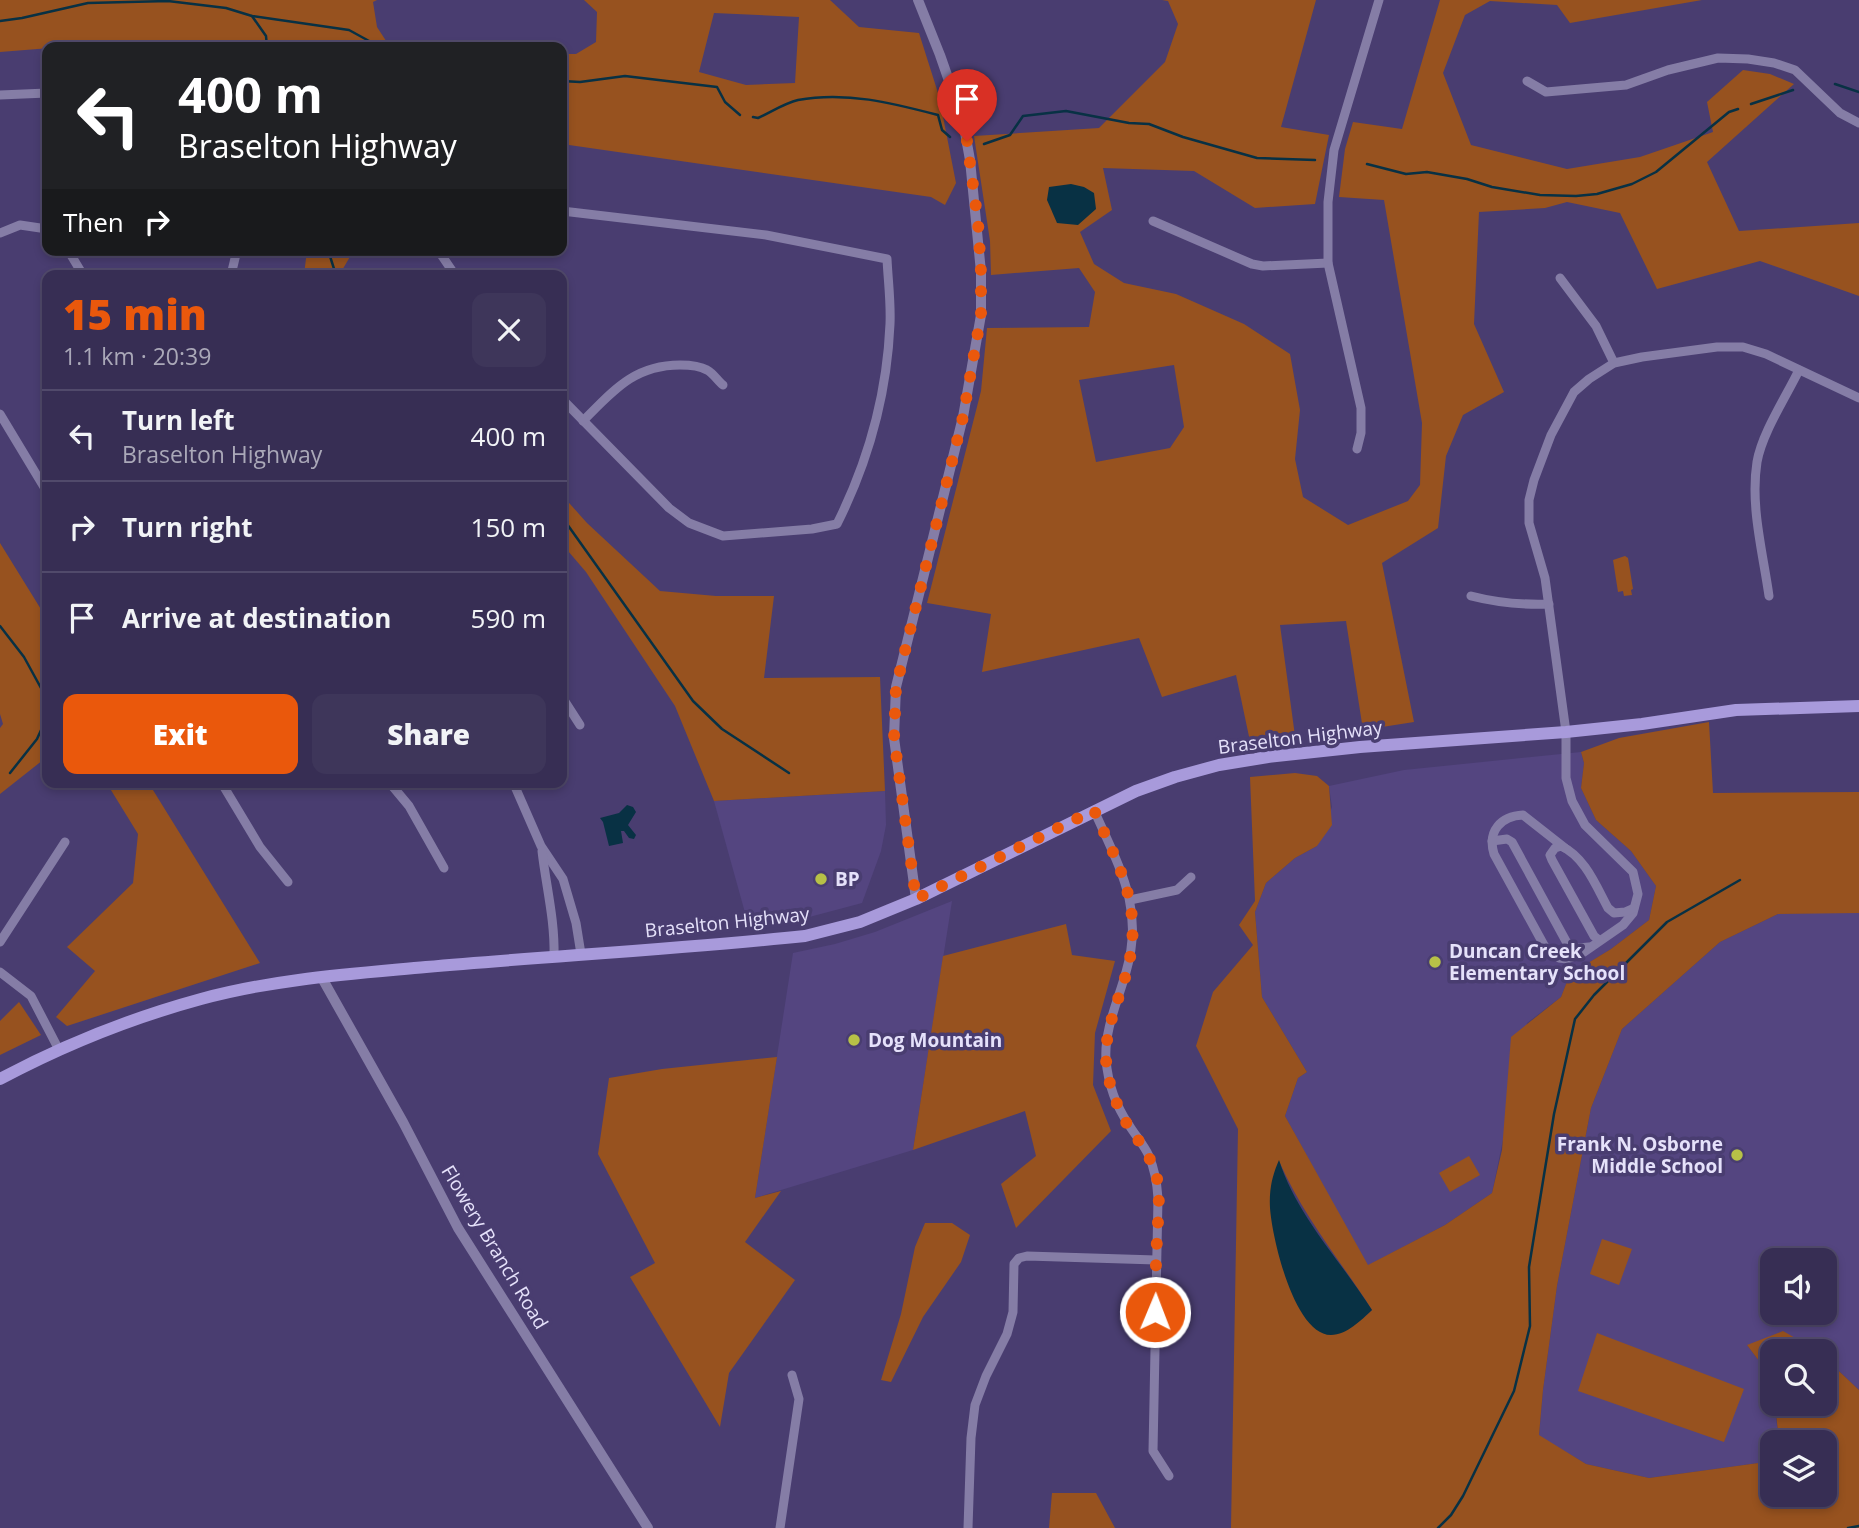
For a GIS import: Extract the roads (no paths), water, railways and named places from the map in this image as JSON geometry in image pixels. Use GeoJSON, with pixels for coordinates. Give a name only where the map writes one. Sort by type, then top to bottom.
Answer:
{"type":"FeatureCollection","features":[{"type":"Feature","properties":{"kind":"main road","name":"Braselton Highway"},"geometry":{"type":"LineString","coordinates":[[0,1079],[58,1048],[141,1017],[202,998],[263,986],[554,956],[805,936],[860,922],[916,899],[1094,810],[1175,776],[1219,765],[1268,757],[1394,744],[1566,733],[1735,710],[1859,706]]}},
{"type":"Feature","properties":{"kind":"street"},"geometry":{"type":"LineString","coordinates":[[916,899],[894,738],[896,687],[963,417],[981,315],[981,283],[971,166],[962,121],[918,0]]}},
{"type":"Feature","properties":{"kind":"street"},"geometry":{"type":"LineString","coordinates":[[1357,449],[1362,433],[1362,408],[1328,263],[1328,202],[1334,150],[1379,0]]}},
{"type":"Feature","properties":{"kind":"street"},"geometry":{"type":"LineString","coordinates":[[1527,81],[1546,92],[1626,85],[1668,70],[1718,58],[1748,59],[1795,70],[1840,113],[1859,124]]}},
{"type":"Feature","properties":{"kind":"street"},"geometry":{"type":"LineString","coordinates":[[0,95],[42,93]]}},
{"type":"Feature","properties":{"kind":"street"},"geometry":{"type":"LineString","coordinates":[[567,212],[766,235],[887,259],[890,321],[887,363],[873,429],[856,487],[837,524],[812,529],[723,536],[703,530],[669,508],[567,404]]}},
{"type":"Feature","properties":{"kind":"street"},"geometry":{"type":"LineString","coordinates":[[1153,220],[1252,264],[1263,266],[1328,263]]}},
{"type":"Feature","properties":{"kind":"street"},"geometry":{"type":"LineString","coordinates":[[0,233],[20,225],[42,228]]}},
{"type":"Feature","properties":{"kind":"street"},"geometry":{"type":"LineString","coordinates":[[1560,278],[1596,326],[1614,363]]}},
{"type":"Feature","properties":{"kind":"street"},"geometry":{"type":"LineString","coordinates":[[1634,908],[1614,913],[1608,908],[1581,861],[1523,815],[1505,819],[1497,825],[1492,841],[1494,854],[1545,947],[1559,958],[1567,959],[1587,949],[1623,925],[1634,908],[1637,894],[1633,872],[1585,825],[1572,801],[1566,778],[1566,733],[1549,604],[1545,578],[1529,523],[1532,490],[1551,435],[1574,392],[1614,363],[1642,356],[1717,347],[1743,347],[1766,354],[1859,398]]}},
{"type":"Feature","properties":{"kind":"street"},"geometry":{"type":"LineString","coordinates":[[583,421],[618,386],[639,372],[664,365],[687,365],[707,370],[723,385]]}},
{"type":"Feature","properties":{"kind":"street"},"geometry":{"type":"LineString","coordinates":[[1769,596],[1755,494],[1757,460],[1766,435],[1800,370]]}},
{"type":"Feature","properties":{"kind":"street"},"geometry":{"type":"LineString","coordinates":[[0,414],[42,483]]}},
{"type":"Feature","properties":{"kind":"street"},"geometry":{"type":"LineString","coordinates":[[36,473],[42,470]]}},
{"type":"Feature","properties":{"kind":"street"},"geometry":{"type":"LineString","coordinates":[[1471,596],[1499,603],[1549,604]]}},
{"type":"Feature","properties":{"kind":"street"},"geometry":{"type":"LineString","coordinates":[[567,705],[580,725]]}},
{"type":"Feature","properties":{"kind":"street"},"geometry":{"type":"LineString","coordinates":[[226,788],[260,847],[288,882]]}},
{"type":"Feature","properties":{"kind":"street"},"geometry":{"type":"LineString","coordinates":[[394,788],[408,806],[444,868]]}},
{"type":"Feature","properties":{"kind":"street"},"geometry":{"type":"LineString","coordinates":[[516,788],[541,846],[563,879],[576,923],[581,954]]}},
{"type":"Feature","properties":{"kind":"street"},"geometry":{"type":"LineString","coordinates":[[1094,810],[1118,863],[1134,921],[1127,970],[1108,1033],[1106,1059],[1118,1106],[1149,1155],[1156,1176],[1158,1198],[1153,1451],[1169,1476]]}},
{"type":"Feature","properties":{"kind":"street"},"geometry":{"type":"LineString","coordinates":[[1492,841],[1507,839],[1512,842],[1567,943],[1587,949]]}},
{"type":"Feature","properties":{"kind":"street"},"geometry":{"type":"LineString","coordinates":[[0,942],[65,842]]}},
{"type":"Feature","properties":{"kind":"street"},"geometry":{"type":"LineString","coordinates":[[541,846],[555,926],[554,956]]}},
{"type":"Feature","properties":{"kind":"street"},"geometry":{"type":"LineString","coordinates":[[1565,848],[1555,848],[1550,855],[1594,936],[1599,940]]}},
{"type":"Feature","properties":{"kind":"street"},"geometry":{"type":"LineString","coordinates":[[1130,900],[1177,890],[1191,877]]}},
{"type":"Feature","properties":{"kind":"street"},"geometry":{"type":"LineString","coordinates":[[0,972],[31,996],[58,1048]]}},
{"type":"Feature","properties":{"kind":"street","name":"Flowery Branch Road"},"geometry":{"type":"LineString","coordinates":[[322,978],[403,1122],[458,1228],[648,1528]]}},
{"type":"Feature","properties":{"kind":"street"},"geometry":{"type":"LineString","coordinates":[[968,1528],[971,1438],[975,1405],[1007,1334],[1013,1312],[1016,1261],[1027,1256],[1156,1260]]}},
{"type":"Feature","properties":{"kind":"street"},"geometry":{"type":"LineString","coordinates":[[780,1528],[799,1399],[792,1375]]}},
{"type":"Feature","properties":{"kind":"water"},"geometry":{"type":"Polygon","coordinates":[[[1071,184],[1094,193],[1096,209],[1078,225],[1057,223],[1047,200],[1049,187],[1071,184]]]}},
{"type":"Feature","properties":{"kind":"water"},"geometry":{"type":"Polygon","coordinates":[[[627,805],[633,807],[636,812],[628,825],[636,835],[634,839],[629,838],[621,831],[623,843],[609,846],[600,818],[619,813],[627,805]]]}},
{"type":"Feature","properties":{"kind":"water"},"geometry":{"type":"Polygon","coordinates":[[[1279,1160],[1308,1219],[1372,1310],[1343,1333],[1331,1335],[1318,1331],[1306,1319],[1287,1282],[1275,1240],[1270,1208],[1274,1172],[1279,1160]]]}},
{"type":"Feature","properties":{"kind":"waterway"},"geometry":{"type":"LineString","coordinates":[[0,21],[88,3],[168,1],[226,8],[252,16],[349,30],[371,42]]}},
{"type":"Feature","properties":{"kind":"waterway"},"geometry":{"type":"LineString","coordinates":[[252,16],[266,36],[267,42]]}},
{"type":"Feature","properties":{"kind":"waterway"},"geometry":{"type":"LineString","coordinates":[[567,81],[625,76],[717,87],[725,102],[740,115]]}},
{"type":"Feature","properties":{"kind":"waterway"},"geometry":{"type":"LineString","coordinates":[[1835,84],[1859,92]]}},
{"type":"Feature","properties":{"kind":"waterway"},"geometry":{"type":"LineString","coordinates":[[1751,104],[1793,90]]}},
{"type":"Feature","properties":{"kind":"waterway"},"geometry":{"type":"LineString","coordinates":[[753,117],[758,118],[798,100],[851,98],[938,115],[942,130],[950,137]]}},
{"type":"Feature","properties":{"kind":"waterway"},"geometry":{"type":"LineString","coordinates":[[1367,164],[1406,174],[1427,172],[1540,195],[1597,194],[1632,184],[1656,172],[1729,112],[1738,109]]}},
{"type":"Feature","properties":{"kind":"waterway"},"geometry":{"type":"LineString","coordinates":[[984,144],[1010,135],[1023,116],[1066,111],[1129,123],[1149,124],[1183,137],[1257,158],[1315,160]]}},
{"type":"Feature","properties":{"kind":"waterway"},"geometry":{"type":"LineString","coordinates":[[330,256],[334,270]]}},
{"type":"Feature","properties":{"kind":"waterway"},"geometry":{"type":"LineString","coordinates":[[567,524],[693,701],[722,729],[789,773]]}},
{"type":"Feature","properties":{"kind":"waterway"},"geometry":{"type":"LineString","coordinates":[[0,626],[24,657],[42,690]]}},
{"type":"Feature","properties":{"kind":"waterway"},"geometry":{"type":"LineString","coordinates":[[10,773],[37,739],[42,728]]}},
{"type":"Feature","properties":{"kind":"waterway"},"geometry":{"type":"LineString","coordinates":[[1438,1528],[1451,1515],[1463,1496],[1514,1391],[1530,1326],[1529,1267],[1543,1181],[1554,1114],[1575,1019],[1594,995],[1667,922],[1740,880]]}},
{"type":"Feature","properties":{"kind":"waterway"},"geometry":{"type":"LineString","coordinates":[[1848,1528],[1859,1526]]}},
{"type":"Feature","properties":{"kind":"place","name":"BP"},"geometry":{"type":"Point","coordinates":[821,879]}},
{"type":"Feature","properties":{"kind":"place","name":"Duncan Creek Elementary School"},"geometry":{"type":"Point","coordinates":[1435,962]}},
{"type":"Feature","properties":{"kind":"place","name":"Dog Mountain"},"geometry":{"type":"Point","coordinates":[854,1040]}},
{"type":"Feature","properties":{"kind":"place","name":"Frank N. Osborne Middle School"},"geometry":{"type":"Point","coordinates":[1737,1155]}}]}
